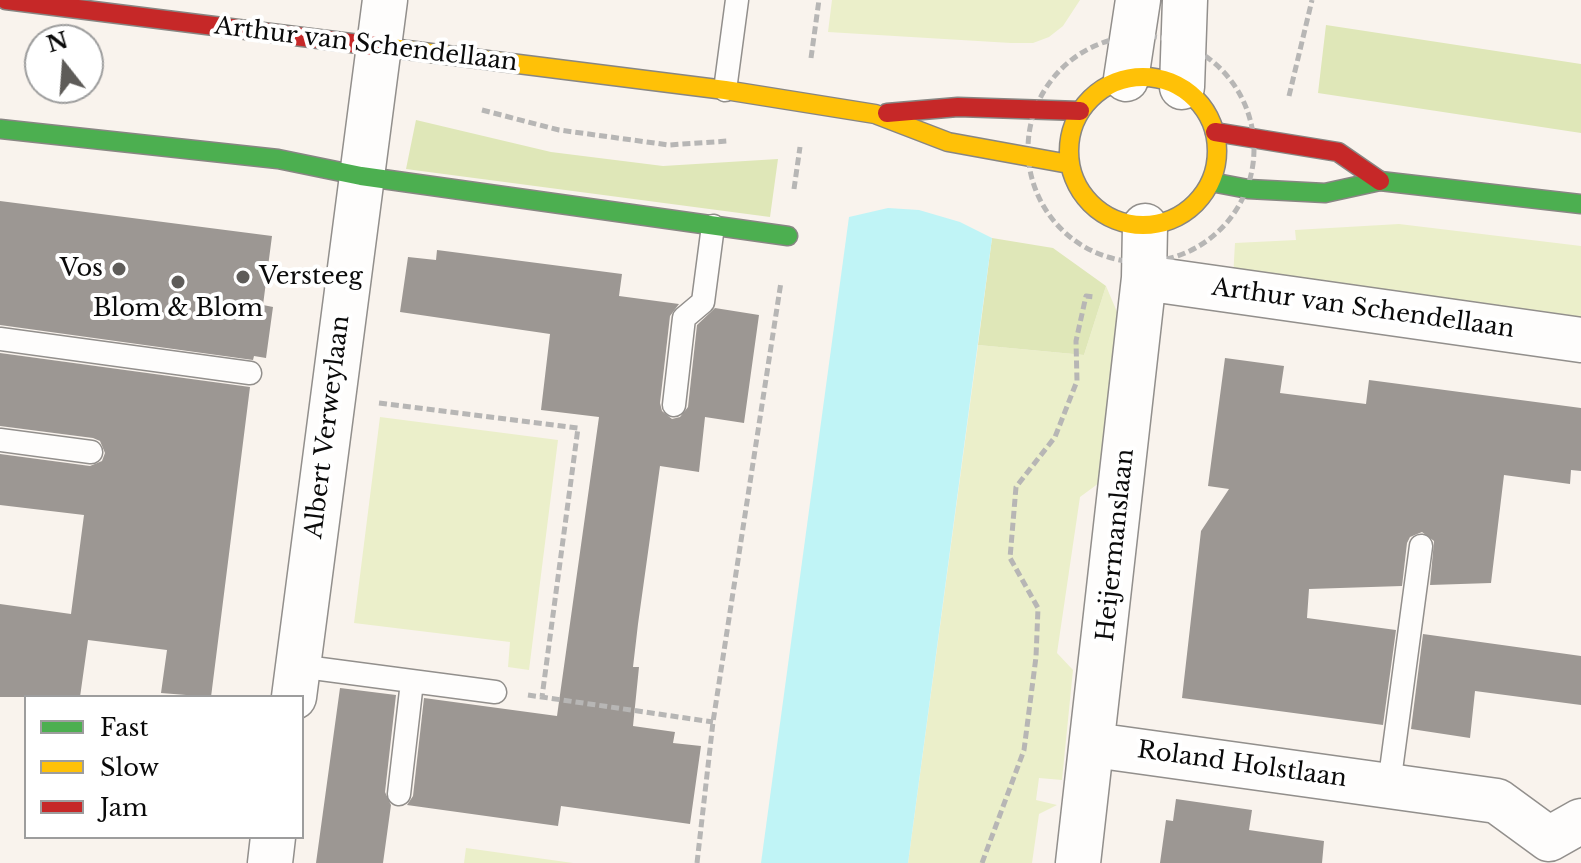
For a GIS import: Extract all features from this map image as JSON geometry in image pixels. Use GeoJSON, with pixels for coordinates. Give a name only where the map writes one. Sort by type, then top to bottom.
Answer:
{"type":"FeatureCollection","features":[{"type":"Feature","properties":{"kind":"street","name":"Arthur van Schendellaan"},"geometry":{"type":"LineString","coordinates":[[6,0],[725,90],[875,114],[948,142],[1069,164]]}},
{"type":"Feature","properties":{"kind":"street","name":"Albert Verweylaan"},"geometry":{"type":"LineString","coordinates":[[296,681],[385,0]]}},
{"type":"Feature","properties":{"kind":"street"},"geometry":{"type":"LineString","coordinates":[[1182,87],[1185,0]]}},
{"type":"Feature","properties":{"kind":"street"},"geometry":{"type":"LineString","coordinates":[[1126,79],[1134,18]]}},
{"type":"Feature","properties":{"kind":"street"},"geometry":{"type":"LineString","coordinates":[[1126,79],[1164,79],[1182,87],[1203,107],[1215,132],[1218,158],[1211,182],[1195,205],[1172,220],[1145,255],[1119,222],[1096,209],[1078,189],[1069,164],[1072,127],[1080,111],[1100,90],[1126,79]]}},
{"type":"Feature","properties":{"kind":"street","name":"Arthur van Schendellaan"},"geometry":{"type":"LineString","coordinates":[[875,114],[958,107],[1080,111]]}},
{"type":"Feature","properties":{"kind":"street"},"geometry":{"type":"LineString","coordinates":[[0,129],[278,159],[361,176],[788,236]]}},
{"type":"Feature","properties":{"kind":"street"},"geometry":{"type":"LineString","coordinates":[[1215,132],[1338,152],[1380,181]]}},
{"type":"Feature","properties":{"kind":"street"},"geometry":{"type":"LineString","coordinates":[[1211,182],[1248,189],[1325,193],[1380,181],[1581,204]]}},
{"type":"Feature","properties":{"kind":"street","name":"Arthur van Schendellaan"},"geometry":{"type":"LineString","coordinates":[[1145,255],[1581,340]]}},
{"type":"Feature","properties":{"kind":"street","name":"Heijermanslaan"},"geometry":{"type":"LineString","coordinates":[[1078,863],[1094,745],[1145,255]]}},
{"type":"Feature","properties":{"kind":"street","name":"Roland Holstlaan"},"geometry":{"type":"LineString","coordinates":[[1094,745],[1497,801],[1559,841]]}},
{"type":"Feature","properties":{"kind":"street"},"geometry":{"type":"LineString","coordinates":[[270,863],[273,839]]}},
{"type":"Feature","properties":{"kind":"lane"},"geometry":{"type":"LineString","coordinates":[[725,90],[737,0]]}},
{"type":"Feature","properties":{"kind":"lane"},"geometry":{"type":"LineString","coordinates":[[674,405],[684,318],[703,302],[713,226]]}},
{"type":"Feature","properties":{"kind":"lane"},"geometry":{"type":"LineString","coordinates":[[0,339],[250,373]]}},
{"type":"Feature","properties":{"kind":"lane"},"geometry":{"type":"LineString","coordinates":[[0,440],[91,452]]}},
{"type":"Feature","properties":{"kind":"lane"},"geometry":{"type":"LineString","coordinates":[[1389,785],[1421,546]]}},
{"type":"Feature","properties":{"kind":"lane","name":"Albert Verweylaan"},"geometry":{"type":"LineString","coordinates":[[296,681],[412,682],[495,692]]}},
{"type":"Feature","properties":{"kind":"lane"},"geometry":{"type":"LineString","coordinates":[[399,794],[412,682]]}},
{"type":"Feature","properties":{"kind":"path"},"geometry":{"type":"LineString","coordinates":[[697,863],[713,722],[788,236],[819,0]]}},
{"type":"Feature","properties":{"kind":"path"},"geometry":{"type":"LineString","coordinates":[[1134,18],[1160,37],[1182,43],[1202,52],[1234,83],[1245,102],[1254,139],[1248,189],[1224,226],[1188,252],[1101,255],[1063,232],[1037,195],[1028,157],[1029,130],[1035,108],[1058,70],[1134,18]]}},
{"type":"Feature","properties":{"kind":"path"},"geometry":{"type":"LineString","coordinates":[[982,863],[1024,750],[1036,657],[1038,608],[1010,558],[1016,487],[1055,437],[1077,381],[1076,341],[1086,296]]}},
{"type":"Feature","properties":{"kind":"path"},"geometry":{"type":"LineString","coordinates":[[331,397],[578,428],[542,697]]}},
{"type":"Feature","properties":{"kind":"path"},"geometry":{"type":"LineString","coordinates":[[495,692],[713,722]]}},
{"type":"Feature","properties":{"kind":"green space"},"geometry":{"type":"Polygon","coordinates":[[[832,0],[1080,0],[1063,26],[1049,37],[1033,43],[1011,43],[828,32],[832,0]]]}},
{"type":"Feature","properties":{"kind":"green space"},"geometry":{"type":"Polygon","coordinates":[[[1326,25],[1581,64],[1581,133],[1318,93],[1326,25]]]}},
{"type":"Feature","properties":{"kind":"green space"},"geometry":{"type":"Polygon","coordinates":[[[416,120],[551,152],[663,166],[778,159],[770,217],[406,169],[416,120]]]}},
{"type":"Feature","properties":{"kind":"green space"},"geometry":{"type":"Polygon","coordinates":[[[1399,224],[1581,246],[1581,325],[1233,278],[1235,243],[1296,240],[1295,230],[1399,224]]]}},
{"type":"Feature","properties":{"kind":"green space"},"geometry":{"type":"Polygon","coordinates":[[[992,238],[1053,248],[1106,286],[1084,355],[978,345],[992,238]]]}},
{"type":"Feature","properties":{"kind":"green space"},"geometry":{"type":"Polygon","coordinates":[[[1106,286],[1123,326],[1099,483],[1080,497],[1057,653],[1073,670],[1062,780],[1039,778],[1036,800],[1057,805],[1039,814],[1032,863],[908,863],[978,345],[1084,355],[1106,286]]]}},
{"type":"Feature","properties":{"kind":"green space"},"geometry":{"type":"Polygon","coordinates":[[[380,417],[558,440],[529,670],[508,667],[510,642],[354,623],[380,417]]]}},
{"type":"Feature","properties":{"kind":"green space"},"geometry":{"type":"Polygon","coordinates":[[[466,848],[573,863],[464,863],[466,848]]]}},
{"type":"Feature","properties":{"kind":"water"},"geometry":{"type":"Polygon","coordinates":[[[888,208],[919,210],[960,222],[992,238],[908,863],[761,863],[849,217],[888,208]]]}},
{"type":"Feature","properties":{"kind":"building"},"geometry":{"type":"Polygon","coordinates":[[[0,201],[272,236],[263,305],[273,307],[266,358],[254,356],[253,360],[0,325],[0,201]]]}},
{"type":"Feature","properties":{"kind":"building"},"geometry":{"type":"Polygon","coordinates":[[[437,250],[622,274],[619,296],[679,304],[670,316],[660,403],[662,411],[672,419],[680,417],[688,407],[697,325],[715,308],[759,315],[744,423],[705,417],[699,472],[660,466],[638,624],[633,667],[639,667],[633,726],[675,732],[673,743],[701,746],[690,824],[561,806],[558,826],[407,805],[413,796],[424,698],[557,716],[599,417],[541,410],[550,334],[400,312],[408,257],[436,260],[437,250]]]}},
{"type":"Feature","properties":{"kind":"building"},"geometry":{"type":"Polygon","coordinates":[[[0,353],[250,387],[211,695],[161,693],[167,650],[88,640],[80,695],[0,697],[0,604],[71,614],[84,515],[0,505],[0,454],[90,466],[102,461],[105,453],[100,441],[93,438],[0,426],[0,353]]]}},
{"type":"Feature","properties":{"kind":"building"},"geometry":{"type":"Polygon","coordinates":[[[1225,358],[1284,366],[1280,393],[1366,404],[1369,380],[1581,408],[1581,471],[1571,470],[1570,484],[1504,475],[1491,583],[1430,585],[1434,541],[1422,532],[1410,537],[1407,543],[1402,586],[1309,589],[1307,618],[1396,630],[1383,725],[1182,698],[1201,531],[1229,489],[1208,486],[1225,358]]]}},
{"type":"Feature","properties":{"kind":"building"},"geometry":{"type":"Polygon","coordinates":[[[1423,634],[1581,656],[1581,705],[1475,691],[1470,738],[1411,729],[1423,634]]]}},
{"type":"Feature","properties":{"kind":"building"},"geometry":{"type":"Polygon","coordinates":[[[340,688],[396,695],[385,792],[391,805],[383,863],[316,863],[340,688]]]}},
{"type":"Feature","properties":{"kind":"building"},"geometry":{"type":"Polygon","coordinates":[[[1176,799],[1252,810],[1249,830],[1324,841],[1322,863],[1160,863],[1166,820],[1173,821],[1176,799]]]}},
{"type":"Feature","properties":{"kind":"traffic: fast"},"geometry":{"type":"LineString","coordinates":[[0,129],[278,159],[361,176],[788,236]]}},
{"type":"Feature","properties":{"kind":"traffic: fast"},"geometry":{"type":"LineString","coordinates":[[1211,182],[1248,189],[1325,193],[1380,181],[1581,204]]}},
{"type":"Feature","properties":{"kind":"traffic: slow"},"geometry":{"type":"LineString","coordinates":[[383,47],[725,90],[875,114],[948,142],[1069,164]]}},
{"type":"Feature","properties":{"kind":"traffic: slow"},"geometry":{"type":"LineString","coordinates":[[1143,77],[1171,82],[1195,99],[1212,123],[1217,151],[1212,179],[1195,203],[1171,220],[1143,225],[1115,220],[1091,203],[1074,179],[1069,151],[1074,123],[1091,99],[1115,82],[1143,77]]}},
{"type":"Feature","properties":{"kind":"traffic: jam"},"geometry":{"type":"LineString","coordinates":[[6,0],[383,47]]}},
{"type":"Feature","properties":{"kind":"traffic: jam"},"geometry":{"type":"LineString","coordinates":[[887,113],[958,107],[1080,111]]}},
{"type":"Feature","properties":{"kind":"traffic: jam"},"geometry":{"type":"LineString","coordinates":[[1215,132],[1338,152],[1380,181]]}},
{"type":"Feature","properties":{"kind":"place","name":"Vos"},"geometry":{"type":"Point","coordinates":[119,269]}},
{"type":"Feature","properties":{"kind":"place","name":"Versteeg"},"geometry":{"type":"Point","coordinates":[243,277]}},
{"type":"Feature","properties":{"kind":"place","name":"Blom & Blom"},"geometry":{"type":"Point","coordinates":[178,282]}}]}
